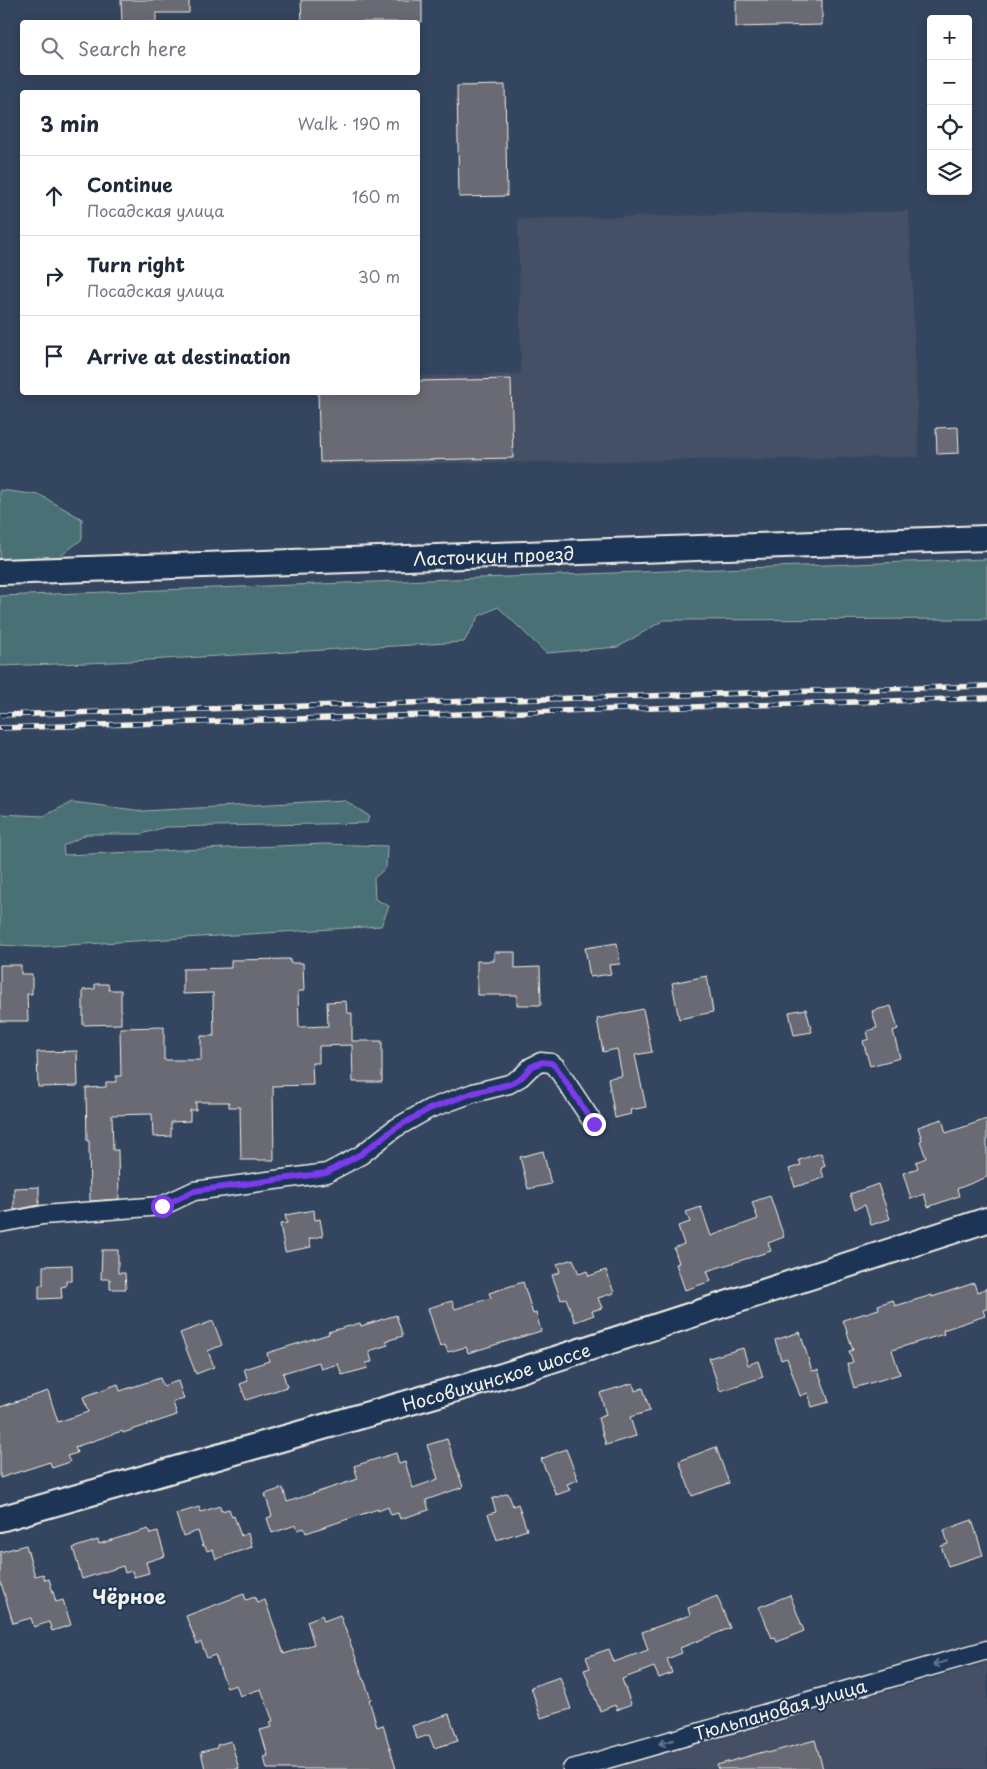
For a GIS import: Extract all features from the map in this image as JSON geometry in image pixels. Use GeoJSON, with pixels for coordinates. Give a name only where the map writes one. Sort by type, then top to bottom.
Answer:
{"type":"FeatureCollection","features":[{"type":"Feature","properties":{"kind":"main road","name":"Ласточкин проезд"},"geometry":{"type":"LineString","coordinates":[[0,572],[987,538]]}},
{"type":"Feature","properties":{"kind":"main road","name":"Носовихинское шоссе"},"geometry":{"type":"LineString","coordinates":[[0,1519],[502,1376],[987,1220]]}},
{"type":"Feature","properties":{"kind":"street"},"geometry":{"type":"LineString","coordinates":[[0,1223],[42,1215],[162,1206],[194,1191],[326,1173],[361,1154],[394,1129],[429,1109],[473,1093],[510,1084],[522,1077],[531,1067],[542,1062],[551,1063],[556,1067],[594,1124]]}},
{"type":"Feature","properties":{"kind":"street","name":"Тюльпановая улица"},"geometry":{"type":"LineString","coordinates":[[572,1769],[987,1650]]}},
{"type":"Feature","properties":{"kind":"shaded area"},"geometry":{"type":"Polygon","coordinates":[[[909,211],[919,457],[319,465],[318,395],[420,395],[420,376],[521,374],[518,219],[909,211]]]}},
{"type":"Feature","properties":{"kind":"shaded area"},"geometry":{"type":"Polygon","coordinates":[[[987,1663],[987,1769],[613,1769],[987,1663]]]}},
{"type":"Feature","properties":{"kind":"green space"},"geometry":{"type":"Polygon","coordinates":[[[0,490],[40,495],[82,519],[82,539],[58,558],[0,560],[0,490]]]}},
{"type":"Feature","properties":{"kind":"green space"},"geometry":{"type":"Polygon","coordinates":[[[987,559],[987,619],[664,620],[618,647],[546,653],[498,607],[479,616],[464,642],[113,662],[0,666],[0,596],[987,559]]]}},
{"type":"Feature","properties":{"kind":"green space"},"geometry":{"type":"Polygon","coordinates":[[[344,800],[369,816],[367,823],[165,827],[142,834],[87,834],[63,846],[64,855],[324,844],[387,846],[386,868],[374,878],[375,899],[389,906],[381,926],[36,947],[0,945],[0,814],[44,816],[72,802],[143,811],[344,800]]]}},
{"type":"Feature","properties":{"kind":"building"},"geometry":{"type":"Polygon","coordinates":[[[121,0],[189,0],[189,13],[156,13],[156,20],[122,20],[121,0]]]}},
{"type":"Feature","properties":{"kind":"building"},"geometry":{"type":"Polygon","coordinates":[[[301,0],[422,0],[422,22],[420,20],[302,20],[301,0]]]}},
{"type":"Feature","properties":{"kind":"building"},"geometry":{"type":"Polygon","coordinates":[[[736,0],[822,0],[822,25],[736,27],[736,0]]]}},
{"type":"Feature","properties":{"kind":"building"},"geometry":{"type":"Polygon","coordinates":[[[505,85],[507,196],[459,197],[457,86],[505,85]]]}},
{"type":"Feature","properties":{"kind":"building"},"geometry":{"type":"Polygon","coordinates":[[[511,379],[513,458],[320,462],[318,395],[420,395],[420,381],[511,379]]]}},
{"type":"Feature","properties":{"kind":"building"},"geometry":{"type":"Polygon","coordinates":[[[958,427],[959,453],[937,454],[936,428],[958,427]]]}},
{"type":"Feature","properties":{"kind":"building"},"geometry":{"type":"Polygon","coordinates":[[[617,943],[620,964],[609,965],[611,974],[590,977],[585,948],[617,943]]]}},
{"type":"Feature","properties":{"kind":"building"},"geometry":{"type":"Polygon","coordinates":[[[494,952],[515,952],[515,968],[540,967],[541,1005],[517,1005],[517,995],[477,995],[477,961],[494,961],[494,952]]]}},
{"type":"Feature","properties":{"kind":"building"},"geometry":{"type":"Polygon","coordinates":[[[290,959],[290,963],[303,963],[304,991],[298,991],[299,1027],[328,1026],[327,1002],[346,1001],[347,1013],[352,1013],[352,1041],[382,1041],[382,1082],[353,1082],[352,1045],[319,1046],[319,1063],[312,1063],[313,1085],[273,1086],[274,1160],[241,1160],[240,1107],[229,1107],[229,1102],[196,1102],[196,1110],[190,1110],[190,1121],[171,1122],[171,1136],[153,1137],[152,1114],[112,1115],[113,1150],[118,1150],[119,1199],[90,1201],[86,1088],[106,1087],[106,1082],[116,1082],[116,1076],[121,1076],[120,1028],[164,1027],[164,1060],[201,1060],[201,1036],[214,1036],[213,993],[183,994],[183,969],[231,968],[231,960],[290,959]]]}},
{"type":"Feature","properties":{"kind":"building"},"geometry":{"type":"Polygon","coordinates":[[[0,965],[21,965],[21,974],[32,974],[32,994],[27,994],[28,1021],[0,1021],[0,965]]]}},
{"type":"Feature","properties":{"kind":"building"},"geometry":{"type":"Polygon","coordinates":[[[707,976],[713,1012],[679,1019],[672,983],[707,976]]]}},
{"type":"Feature","properties":{"kind":"building"},"geometry":{"type":"Polygon","coordinates":[[[95,984],[108,984],[109,990],[121,990],[121,1024],[83,1025],[83,990],[95,989],[95,984]]]}},
{"type":"Feature","properties":{"kind":"building"},"geometry":{"type":"Polygon","coordinates":[[[891,1006],[898,1029],[893,1031],[900,1058],[870,1066],[863,1041],[869,1039],[867,1031],[877,1028],[872,1011],[891,1006]]]}},
{"type":"Feature","properties":{"kind":"building"},"geometry":{"type":"Polygon","coordinates":[[[643,1009],[652,1052],[635,1055],[646,1107],[630,1110],[631,1114],[615,1118],[608,1078],[622,1076],[617,1049],[603,1052],[597,1019],[643,1009]]]}},
{"type":"Feature","properties":{"kind":"building"},"geometry":{"type":"Polygon","coordinates":[[[806,1009],[812,1032],[794,1035],[789,1012],[806,1009]]]}},
{"type":"Feature","properties":{"kind":"building"},"geometry":{"type":"Polygon","coordinates":[[[77,1051],[78,1086],[38,1087],[37,1052],[77,1051]]]}},
{"type":"Feature","properties":{"kind":"building"},"geometry":{"type":"Polygon","coordinates":[[[942,1119],[946,1133],[987,1119],[987,1177],[957,1189],[959,1196],[928,1207],[924,1194],[911,1199],[903,1173],[918,1168],[916,1162],[926,1158],[920,1141],[922,1140],[918,1127],[942,1119]]]}},
{"type":"Feature","properties":{"kind":"building"},"geometry":{"type":"Polygon","coordinates":[[[543,1151],[551,1184],[528,1189],[520,1157],[543,1151]]]}},
{"type":"Feature","properties":{"kind":"building"},"geometry":{"type":"Polygon","coordinates":[[[821,1153],[825,1166],[821,1168],[824,1178],[795,1187],[789,1169],[801,1165],[799,1160],[821,1153]]]}},
{"type":"Feature","properties":{"kind":"building"},"geometry":{"type":"Polygon","coordinates":[[[878,1184],[890,1219],[871,1225],[865,1205],[855,1209],[850,1194],[878,1184]]]}},
{"type":"Feature","properties":{"kind":"building"},"geometry":{"type":"Polygon","coordinates":[[[39,1187],[39,1205],[14,1210],[14,1188],[39,1187]]]}},
{"type":"Feature","properties":{"kind":"building"},"geometry":{"type":"Polygon","coordinates":[[[770,1196],[784,1237],[768,1243],[771,1251],[707,1271],[711,1281],[685,1290],[676,1264],[679,1263],[674,1248],[684,1244],[678,1226],[690,1222],[686,1212],[701,1207],[711,1236],[758,1219],[752,1202],[770,1196]]]}},
{"type":"Feature","properties":{"kind":"building"},"geometry":{"type":"Polygon","coordinates":[[[314,1210],[315,1220],[320,1219],[323,1236],[309,1239],[311,1247],[285,1252],[280,1224],[287,1223],[285,1215],[314,1210]]]}},
{"type":"Feature","properties":{"kind":"building"},"geometry":{"type":"Polygon","coordinates":[[[102,1250],[118,1250],[118,1273],[125,1273],[126,1289],[110,1289],[110,1279],[101,1279],[102,1250]]]}},
{"type":"Feature","properties":{"kind":"building"},"geometry":{"type":"Polygon","coordinates":[[[573,1259],[579,1274],[587,1271],[589,1276],[606,1270],[614,1293],[598,1298],[602,1308],[592,1311],[594,1315],[575,1322],[566,1298],[561,1300],[552,1275],[560,1272],[557,1264],[573,1259]]]}},
{"type":"Feature","properties":{"kind":"building"},"geometry":{"type":"Polygon","coordinates":[[[72,1265],[72,1281],[66,1281],[66,1286],[61,1287],[62,1298],[39,1299],[39,1285],[43,1285],[43,1266],[72,1265]]]}},
{"type":"Feature","properties":{"kind":"building"},"geometry":{"type":"Polygon","coordinates":[[[523,1282],[533,1314],[536,1313],[541,1331],[468,1353],[466,1347],[448,1352],[445,1345],[440,1347],[428,1308],[452,1301],[455,1309],[491,1298],[489,1293],[523,1282]]]}},
{"type":"Feature","properties":{"kind":"building"},"geometry":{"type":"Polygon","coordinates":[[[974,1283],[977,1292],[987,1288],[987,1309],[983,1310],[985,1316],[943,1330],[944,1334],[892,1350],[900,1374],[854,1388],[847,1364],[853,1362],[849,1351],[853,1350],[843,1320],[879,1309],[878,1305],[893,1300],[895,1306],[932,1295],[932,1297],[974,1283]]]}},
{"type":"Feature","properties":{"kind":"building"},"geometry":{"type":"Polygon","coordinates":[[[396,1315],[403,1336],[386,1341],[388,1345],[369,1351],[372,1362],[366,1363],[368,1368],[342,1375],[338,1364],[321,1369],[319,1362],[283,1373],[287,1387],[246,1400],[240,1384],[248,1381],[244,1369],[269,1361],[267,1353],[329,1334],[328,1332],[360,1323],[361,1326],[396,1315]]]}},
{"type":"Feature","properties":{"kind":"building"},"geometry":{"type":"Polygon","coordinates":[[[213,1321],[222,1345],[208,1351],[214,1367],[196,1374],[180,1333],[213,1321]]]}},
{"type":"Feature","properties":{"kind":"building"},"geometry":{"type":"Polygon","coordinates":[[[800,1332],[812,1371],[818,1370],[829,1402],[812,1407],[808,1393],[800,1396],[787,1358],[781,1360],[775,1340],[800,1332]]]}},
{"type":"Feature","properties":{"kind":"building"},"geometry":{"type":"Polygon","coordinates":[[[743,1348],[748,1365],[758,1361],[763,1377],[720,1391],[709,1358],[743,1348]]]}},
{"type":"Feature","properties":{"kind":"building"},"geometry":{"type":"Polygon","coordinates":[[[160,1378],[163,1386],[178,1381],[184,1399],[173,1402],[177,1415],[75,1447],[77,1453],[67,1456],[70,1462],[52,1468],[50,1462],[0,1478],[0,1407],[48,1391],[58,1422],[88,1412],[83,1397],[118,1384],[120,1391],[160,1378]]]}},
{"type":"Feature","properties":{"kind":"building"},"geometry":{"type":"Polygon","coordinates":[[[633,1383],[635,1391],[643,1388],[650,1411],[630,1417],[636,1436],[606,1445],[598,1418],[606,1415],[600,1393],[633,1383]]]}},
{"type":"Feature","properties":{"kind":"building"},"geometry":{"type":"Polygon","coordinates":[[[447,1439],[463,1487],[426,1500],[429,1510],[400,1519],[398,1513],[391,1515],[388,1507],[306,1533],[304,1528],[298,1530],[296,1525],[272,1533],[267,1518],[272,1516],[265,1494],[283,1488],[287,1502],[358,1479],[354,1466],[396,1453],[399,1464],[405,1462],[413,1488],[438,1479],[427,1445],[447,1439]]]}},
{"type":"Feature","properties":{"kind":"building"},"geometry":{"type":"Polygon","coordinates":[[[716,1447],[729,1483],[692,1496],[679,1461],[716,1447]]]}},
{"type":"Feature","properties":{"kind":"building"},"geometry":{"type":"Polygon","coordinates":[[[566,1449],[578,1480],[567,1484],[570,1490],[556,1495],[541,1459],[566,1449]]]}},
{"type":"Feature","properties":{"kind":"building"},"geometry":{"type":"Polygon","coordinates":[[[508,1493],[513,1506],[518,1504],[527,1530],[497,1540],[488,1514],[496,1512],[492,1499],[508,1493]]]}},
{"type":"Feature","properties":{"kind":"building"},"geometry":{"type":"Polygon","coordinates":[[[220,1506],[221,1511],[229,1509],[232,1517],[234,1516],[241,1536],[248,1533],[252,1547],[216,1559],[213,1549],[207,1551],[205,1546],[203,1546],[198,1531],[183,1536],[176,1514],[199,1507],[201,1512],[220,1506]]]}},
{"type":"Feature","properties":{"kind":"building"},"geometry":{"type":"Polygon","coordinates":[[[972,1520],[983,1555],[948,1566],[941,1546],[948,1544],[944,1530],[972,1520]]]}},
{"type":"Feature","properties":{"kind":"building"},"geometry":{"type":"Polygon","coordinates":[[[148,1529],[150,1534],[158,1532],[165,1556],[146,1562],[149,1573],[134,1577],[132,1571],[125,1573],[123,1566],[82,1579],[73,1548],[98,1540],[99,1544],[148,1529]]]}},
{"type":"Feature","properties":{"kind":"building"},"geometry":{"type":"Polygon","coordinates":[[[26,1545],[35,1576],[43,1574],[45,1580],[49,1579],[56,1602],[63,1600],[71,1625],[52,1631],[49,1622],[34,1627],[31,1618],[13,1623],[0,1580],[0,1552],[26,1545]]]}},
{"type":"Feature","properties":{"kind":"building"},"geometry":{"type":"Polygon","coordinates":[[[244,1594],[246,1600],[255,1597],[257,1603],[265,1600],[284,1654],[314,1644],[307,1621],[322,1615],[324,1621],[340,1615],[371,1699],[369,1700],[377,1727],[383,1725],[396,1769],[267,1769],[264,1757],[268,1756],[260,1730],[272,1727],[270,1722],[273,1721],[261,1689],[240,1696],[236,1685],[227,1688],[215,1655],[207,1658],[201,1642],[197,1644],[186,1616],[244,1594]]]}},
{"type":"Feature","properties":{"kind":"building"},"geometry":{"type":"Polygon","coordinates":[[[790,1595],[804,1631],[777,1642],[775,1637],[772,1638],[759,1607],[790,1595]]]}},
{"type":"Feature","properties":{"kind":"building"},"geometry":{"type":"Polygon","coordinates":[[[717,1596],[730,1628],[680,1648],[682,1653],[667,1659],[672,1673],[659,1678],[654,1667],[622,1679],[631,1704],[617,1710],[615,1705],[600,1711],[584,1670],[590,1668],[586,1657],[609,1649],[614,1662],[648,1650],[642,1632],[690,1615],[688,1608],[717,1596]]]}},
{"type":"Feature","properties":{"kind":"building"},"geometry":{"type":"Polygon","coordinates":[[[560,1677],[571,1709],[541,1718],[531,1687],[560,1677]]]}},
{"type":"Feature","properties":{"kind":"building"},"geometry":{"type":"Polygon","coordinates":[[[449,1714],[458,1741],[434,1748],[429,1735],[417,1739],[412,1726],[449,1714]]]}},
{"type":"Feature","properties":{"kind":"building"},"geometry":{"type":"Polygon","coordinates":[[[815,1740],[823,1769],[718,1769],[717,1765],[815,1740]]]}},
{"type":"Feature","properties":{"kind":"building"},"geometry":{"type":"Polygon","coordinates":[[[231,1741],[239,1769],[205,1769],[201,1752],[217,1748],[217,1745],[231,1741]]]}},
{"type":"Feature","properties":{"kind":"railway"},"geometry":{"type":"LineString","coordinates":[[0,715],[987,686]]}},
{"type":"Feature","properties":{"kind":"railway"},"geometry":{"type":"LineString","coordinates":[[0,728],[987,698]]}},
{"type":"Feature","properties":{"kind":"district","name":"Чёрное"},"geometry":{"type":"Point","coordinates":[129,1596]}},
{"type":"Feature","properties":{"kind":"route"},"geometry":{"type":"LineString","coordinates":[[162,1206],[194,1191],[326,1173],[361,1154],[394,1129],[429,1109],[473,1093],[510,1084],[522,1077],[531,1067],[542,1062],[551,1063],[556,1067],[594,1124]]}}]}
